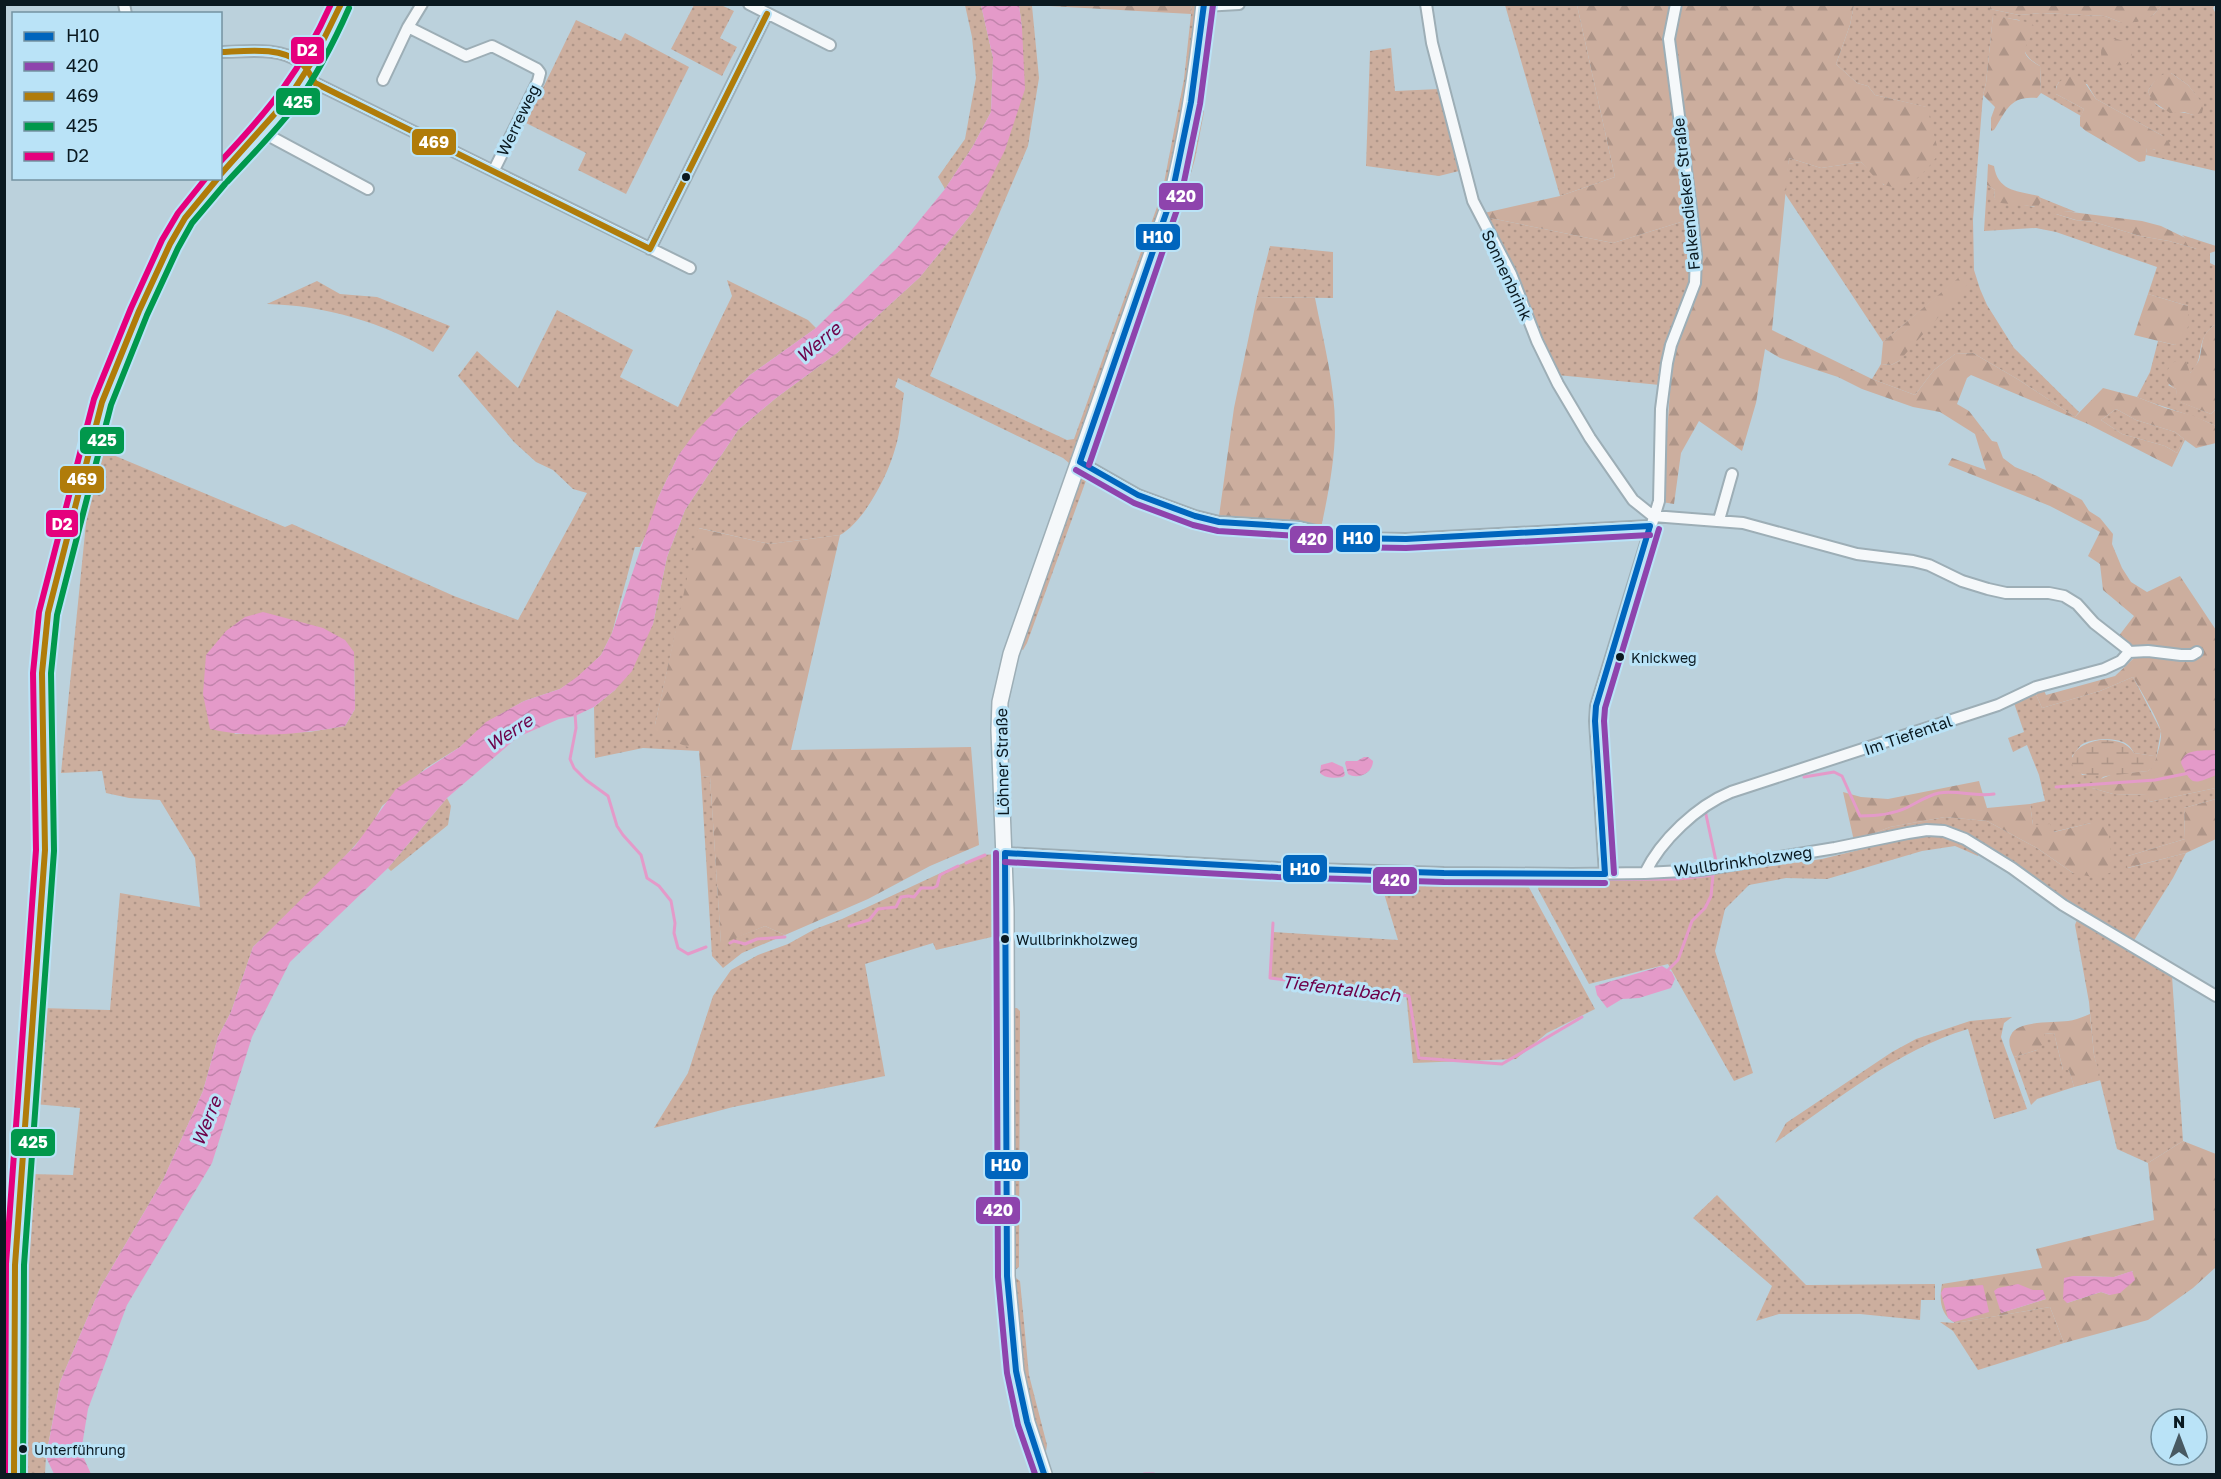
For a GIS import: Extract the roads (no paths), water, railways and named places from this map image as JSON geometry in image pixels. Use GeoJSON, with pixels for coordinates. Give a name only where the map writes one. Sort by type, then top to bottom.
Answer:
{"type":"FeatureCollection","features":[{"type":"Feature","properties":{"kind":"main road"},"geometry":{"type":"LineString","coordinates":[[222,174],[282,109],[307,71],[341,4]]}},
{"type":"Feature","properties":{"kind":"main road","name":"Löhner Straße"},"geometry":{"type":"LineString","coordinates":[[1044,1474],[1021,1394],[1009,1309],[1006,1239],[1005,854],[999,730],[1003,685],[1011,654],[1171,199],[1192,100],[1204,5]]}},
{"type":"Feature","properties":{"kind":"main road"},"geometry":{"type":"LineString","coordinates":[[15,1474],[10,1447],[15,1265],[45,850],[42,673],[48,613],[102,402],[170,244],[185,218],[217,180]]}},
{"type":"Feature","properties":{"kind":"street"},"geometry":{"type":"LineString","coordinates":[[383,80],[408,27],[422,4]]}},
{"type":"Feature","properties":{"kind":"street"},"geometry":{"type":"LineString","coordinates":[[749,4],[830,45]]}},
{"type":"Feature","properties":{"kind":"street"},"geometry":{"type":"LineString","coordinates":[[1204,5],[1239,4]]}},
{"type":"Feature","properties":{"kind":"street","name":"Sonnenbrink"},"geometry":{"type":"LineString","coordinates":[[1426,4],[1432,43],[1473,201],[1511,274],[1537,341],[1558,384],[1590,438],[1634,500],[1652,521]]}},
{"type":"Feature","properties":{"kind":"street","name":"Falkendieker Straße"},"geometry":{"type":"LineString","coordinates":[[1605,874],[1595,721],[1596,706],[1659,501],[1660,421],[1667,363],[1671,345],[1695,283],[1692,216],[1670,47],[1671,25],[1676,4]]}},
{"type":"Feature","properties":{"kind":"street"},"geometry":{"type":"LineString","coordinates":[[650,249],[767,14]]}},
{"type":"Feature","properties":{"kind":"street","name":"Werreweg"},"geometry":{"type":"LineString","coordinates":[[408,27],[466,56],[492,46],[537,69],[540,73],[494,170]]}},
{"type":"Feature","properties":{"kind":"street"},"geometry":{"type":"LineString","coordinates":[[222,52],[280,54],[302,64],[315,83],[690,268]]}},
{"type":"Feature","properties":{"kind":"street"},"geometry":{"type":"LineString","coordinates":[[262,132],[368,189]]}},
{"type":"Feature","properties":{"kind":"street"},"geometry":{"type":"LineString","coordinates":[[1080,462],[1138,495],[1195,516],[1219,522],[1299,527],[1346,538],[1406,539],[1652,521],[1719,520],[1762,527],[1857,554],[1929,565],[1962,581],[1988,589],[2006,593],[2049,593],[2064,596],[2077,604],[2094,623],[2129,652],[2148,651],[2181,655],[2192,655],[2197,652]]}},
{"type":"Feature","properties":{"kind":"street"},"geometry":{"type":"LineString","coordinates":[[1719,520],[1732,474]]}},
{"type":"Feature","properties":{"kind":"street","name":"Im Tiefental"},"geometry":{"type":"LineString","coordinates":[[1645,873],[1651,860],[1686,821],[1712,800],[1758,782],[1998,705],[2036,687],[2104,669],[2121,661],[2129,652]]}},
{"type":"Feature","properties":{"kind":"street","name":"Wullbrinkholzweg"},"geometry":{"type":"LineString","coordinates":[[1005,854],[1290,868],[1444,873],[1605,874],[1701,870],[1908,833],[1927,830],[1944,831],[1965,839],[2012,868],[2063,905],[2217,996]]}},
{"type":"Feature","properties":{"kind":"water","name":"Werre"},"geometry":{"type":"Polygon","coordinates":[[[981,5],[1019,5],[1025,89],[1005,150],[976,208],[920,277],[837,353],[776,398],[738,430],[685,510],[667,557],[653,624],[632,671],[615,690],[594,707],[518,737],[447,798],[388,868],[290,962],[252,1037],[212,1163],[127,1305],[88,1409],[81,1452],[91,1474],[54,1474],[46,1457],[60,1382],[101,1286],[163,1180],[203,1091],[218,1037],[231,1012],[253,947],[355,846],[396,789],[460,747],[486,722],[524,701],[560,689],[601,655],[612,633],[658,498],[678,456],[697,430],[750,375],[816,328],[896,249],[945,189],[973,146],[991,112],[993,58],[981,5]]]}},
{"type":"Feature","properties":{"kind":"water"},"geometry":{"type":"Polygon","coordinates":[[[263,612],[323,628],[345,640],[354,652],[355,709],[345,726],[260,735],[210,729],[203,694],[206,655],[226,631],[245,617],[263,612]]]}},
{"type":"Feature","properties":{"kind":"water"},"geometry":{"type":"Polygon","coordinates":[[[2216,750],[2216,775],[2198,781],[2191,780],[2181,763],[2185,755],[2216,750]]]}},
{"type":"Feature","properties":{"kind":"water"},"geometry":{"type":"Polygon","coordinates":[[[1364,757],[1373,761],[1368,772],[1360,776],[1348,774],[1346,761],[1357,761],[1364,757]]]}},
{"type":"Feature","properties":{"kind":"water"},"geometry":{"type":"Polygon","coordinates":[[[1332,762],[1343,767],[1345,775],[1343,777],[1328,777],[1320,773],[1321,765],[1332,762]]]}},
{"type":"Feature","properties":{"kind":"water"},"geometry":{"type":"Polygon","coordinates":[[[1662,966],[1672,972],[1675,979],[1671,988],[1639,998],[1622,999],[1607,1008],[1597,995],[1595,986],[1662,966]]]}},
{"type":"Feature","properties":{"kind":"water"},"geometry":{"type":"Polygon","coordinates":[[[2132,1271],[2135,1280],[2120,1293],[2110,1295],[2101,1292],[2067,1303],[2063,1299],[2064,1278],[2073,1276],[2114,1277],[2132,1271]]]}},
{"type":"Feature","properties":{"kind":"water"},"geometry":{"type":"Polygon","coordinates":[[[2018,1284],[2033,1290],[2043,1290],[2046,1299],[2001,1313],[1994,1291],[2018,1284]]]}},
{"type":"Feature","properties":{"kind":"water"},"geometry":{"type":"Polygon","coordinates":[[[1983,1285],[1989,1312],[1954,1322],[1948,1318],[1941,1293],[1944,1288],[1983,1285]]]}},
{"type":"Feature","properties":{"kind":"waterway","name":"Tiefentalbach"},"geometry":{"type":"LineString","coordinates":[[575,713],[576,728],[570,759],[574,768],[608,796],[617,826],[641,855],[647,878],[659,886],[671,901],[678,948],[688,954],[706,947]]}},
{"type":"Feature","properties":{"kind":"waterway","name":"Tiefentalbach"},"geometry":{"type":"LineString","coordinates":[[1804,777],[1834,772],[1842,776],[1860,816],[1895,812],[1939,793],[1994,794]]}},
{"type":"Feature","properties":{"kind":"waterway","name":"Tiefentalbach"},"geometry":{"type":"LineString","coordinates":[[2056,787],[2155,780],[2189,773]]}},
{"type":"Feature","properties":{"kind":"waterway","name":"Tiefentalbach"},"geometry":{"type":"LineString","coordinates":[[1705,810],[1716,861]]}},
{"type":"Feature","properties":{"kind":"waterway","name":"Tiefentalbach"},"geometry":{"type":"LineString","coordinates":[[966,863],[985,855]]}},
{"type":"Feature","properties":{"kind":"waterway","name":"Tiefentalbach"},"geometry":{"type":"LineString","coordinates":[[1030,860],[1046,861]]}},
{"type":"Feature","properties":{"kind":"waterway","name":"Tiefentalbach"},"geometry":{"type":"LineString","coordinates":[[1062,862],[1082,863]]}},
{"type":"Feature","properties":{"kind":"waterway","name":"Tiefentalbach"},"geometry":{"type":"LineString","coordinates":[[1096,864],[1113,865]]}},
{"type":"Feature","properties":{"kind":"waterway","name":"Tiefentalbach"},"geometry":{"type":"LineString","coordinates":[[1126,865],[1144,867]]}},
{"type":"Feature","properties":{"kind":"waterway","name":"Tiefentalbach"},"geometry":{"type":"LineString","coordinates":[[849,926],[869,920],[878,909],[896,907],[901,897],[914,897],[921,888],[937,886],[940,875],[958,866]]}},
{"type":"Feature","properties":{"kind":"waterway","name":"Tiefentalbach"},"geometry":{"type":"LineString","coordinates":[[1151,867],[1173,868]]}},
{"type":"Feature","properties":{"kind":"waterway","name":"Tiefentalbach"},"geometry":{"type":"LineString","coordinates":[[1184,869],[1203,870]]}},
{"type":"Feature","properties":{"kind":"waterway","name":"Tiefentalbach"},"geometry":{"type":"LineString","coordinates":[[1250,873],[1263,873]]}},
{"type":"Feature","properties":{"kind":"waterway","name":"Tiefentalbach"},"geometry":{"type":"LineString","coordinates":[[1291,875],[1313,876]]}},
{"type":"Feature","properties":{"kind":"waterway","name":"Tiefentalbach"},"geometry":{"type":"LineString","coordinates":[[1538,880],[1678,879],[1713,875],[1711,896],[1705,908],[1692,921],[1678,960],[1667,971]]}},
{"type":"Feature","properties":{"kind":"waterway","name":"Tiefentalbach"},"geometry":{"type":"LineString","coordinates":[[1323,877],[1340,877]]}},
{"type":"Feature","properties":{"kind":"waterway","name":"Tiefentalbach"},"geometry":{"type":"LineString","coordinates":[[1359,878],[1519,880]]}},
{"type":"Feature","properties":{"kind":"waterway","name":"Tiefentalbach"},"geometry":{"type":"LineString","coordinates":[[1273,923],[1270,978],[1409,996],[1419,1058],[1502,1064],[1582,1017]]}},
{"type":"Feature","properties":{"kind":"waterway","name":"Tiefentalbach"},"geometry":{"type":"LineString","coordinates":[[730,943],[734,941],[745,944],[757,939],[785,937]]}},
{"type":"Feature","properties":{"kind":"waterway"},"geometry":{"type":"LineString","coordinates":[[1144,1474],[1154,1474]]}},
{"type":"Feature","properties":{"kind":"place","name":"Knickweg"},"geometry":{"type":"Point","coordinates":[1620,657]}},
{"type":"Feature","properties":{"kind":"place","name":"Wullbrinkholzweg"},"geometry":{"type":"Point","coordinates":[1005,939]}},
{"type":"Feature","properties":{"kind":"place","name":"Unterführung"},"geometry":{"type":"Point","coordinates":[23,1449]}}]}
